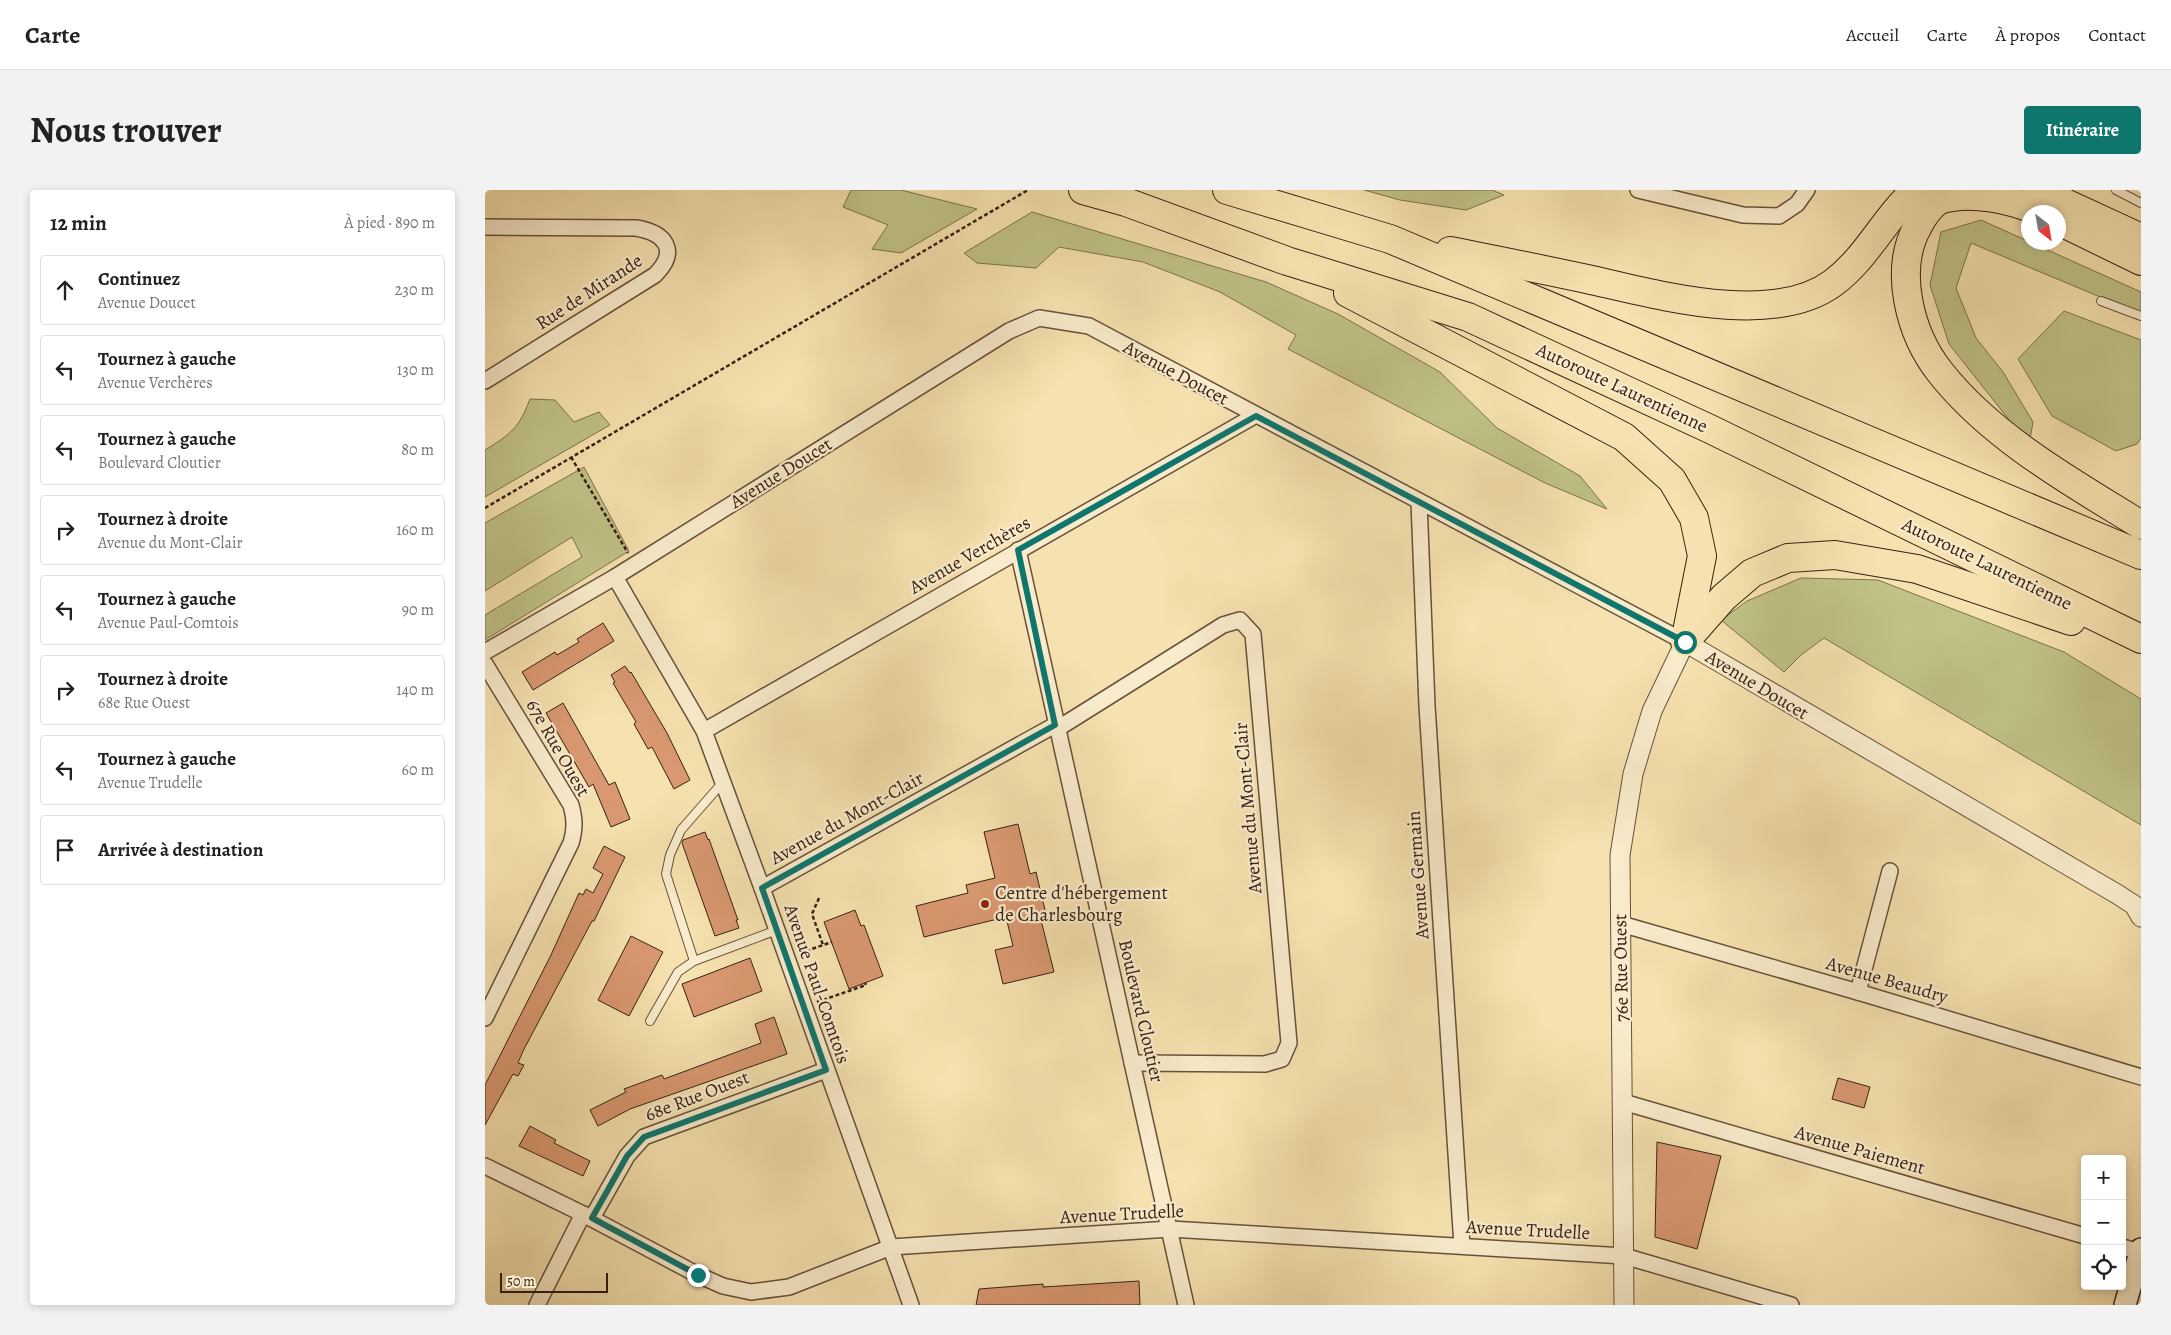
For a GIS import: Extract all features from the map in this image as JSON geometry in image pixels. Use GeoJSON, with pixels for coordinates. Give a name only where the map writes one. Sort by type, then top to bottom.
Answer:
{"type":"FeatureCollection","features":[{"type":"Feature","properties":{"kind":"highway","name":"Autoroute Laurentienne"},"geometry":{"type":"LineString","coordinates":[[1083,190],[1126,202],[1287,261],[1468,317],[1710,429],[2141,639]]}},
{"type":"Feature","properties":{"kind":"highway"},"geometry":{"type":"LineString","coordinates":[[1227,190],[1390,239],[1587,279],[1665,298],[1738,305],[1795,302],[1832,284],[1861,258],[1903,201],[1916,190]]}},
{"type":"Feature","properties":{"kind":"highway"},"geometry":{"type":"LineString","coordinates":[[2037,190],[2141,238]]}},
{"type":"Feature","properties":{"kind":"highway"},"geometry":{"type":"LineString","coordinates":[[2022,205],[1997,196],[1978,192],[1954,194],[1939,200],[1925,213],[1911,237],[1905,266],[1910,313],[1939,371],[1977,412],[2014,442],[2141,525]]}},
{"type":"Feature","properties":{"kind":"highway"},"geometry":{"type":"LineString","coordinates":[[2066,224],[2141,261]]}},
{"type":"Feature","properties":{"kind":"highway"},"geometry":{"type":"LineString","coordinates":[[1390,239],[2141,555]]}},
{"type":"Feature","properties":{"kind":"highway"},"geometry":{"type":"LineString","coordinates":[[1287,261],[1624,437],[1673,480],[1694,518],[1702,556],[1685,642]]}},
{"type":"Feature","properties":{"kind":"highway"},"geometry":{"type":"LineString","coordinates":[[1685,642],[1724,596],[1752,573],[1788,558],[1835,555],[1917,569],[2141,645]]}},
{"type":"Feature","properties":{"kind":"main road"},"geometry":{"type":"LineString","coordinates":[[2125,1305],[2136,1250]]}},
{"type":"Feature","properties":{"kind":"street"},"geometry":{"type":"LineString","coordinates":[[1638,190],[1743,215],[1779,216],[1797,204],[1807,190]]}},
{"type":"Feature","properties":{"kind":"street","name":"Rue de Mirande"},"geometry":{"type":"LineString","coordinates":[[485,227],[636,228],[649,230],[658,235],[665,244],[669,254],[665,265],[655,275],[485,380]]}},
{"type":"Feature","properties":{"kind":"street","name":"Avenue Doucet"},"geometry":{"type":"LineString","coordinates":[[485,652],[635,565],[1009,331],[1039,318],[1089,326],[1685,642],[2139,909]]}},
{"type":"Feature","properties":{"kind":"street","name":"Avenue Verchères"},"geometry":{"type":"LineString","coordinates":[[704,730],[1256,416]]}},
{"type":"Feature","properties":{"kind":"street","name":"Avenue Germain"},"geometry":{"type":"LineString","coordinates":[[1419,502],[1427,706],[1462,1246]]}},
{"type":"Feature","properties":{"kind":"street","name":"Boulevard Cloutier"},"geometry":{"type":"LineString","coordinates":[[1018,550],[1186,1305]]}},
{"type":"Feature","properties":{"kind":"street","name":"Avenue Paul-Comtois"},"geometry":{"type":"LineString","coordinates":[[615,577],[704,730],[911,1305]]}},
{"type":"Feature","properties":{"kind":"street","name":"Avenue du Mont-Clair"},"geometry":{"type":"LineString","coordinates":[[762,888],[1056,727],[1223,624],[1240,620],[1253,634],[1289,1043],[1282,1059],[1265,1064],[1132,1063]]}},
{"type":"Feature","properties":{"kind":"street","name":"76e Rue Ouest"},"geometry":{"type":"LineString","coordinates":[[1624,1305],[1620,855],[1633,774],[1652,711],[1685,642]]}},
{"type":"Feature","properties":{"kind":"street","name":"67e Rue Ouest"},"geometry":{"type":"LineString","coordinates":[[485,664],[571,805],[575,819],[575,831],[571,843],[485,1018]]}},
{"type":"Feature","properties":{"kind":"street"},"geometry":{"type":"LineString","coordinates":[[1858,992],[1890,871]]}},
{"type":"Feature","properties":{"kind":"street","name":"Avenue Beaudry"},"geometry":{"type":"LineString","coordinates":[[1621,924],[1858,992],[2141,1077]]}},
{"type":"Feature","properties":{"kind":"street","name":"68e Rue Ouest"},"geometry":{"type":"LineString","coordinates":[[537,1305],[588,1216],[627,1156],[644,1137],[826,1070]]}},
{"type":"Feature","properties":{"kind":"street","name":"Avenue Paiement"},"geometry":{"type":"LineString","coordinates":[[1623,1102],[2081,1235]]}},
{"type":"Feature","properties":{"kind":"street","name":"Avenue Trudelle"},"geometry":{"type":"LineString","coordinates":[[485,1166],[588,1216],[698,1275],[723,1286],[751,1292],[789,1286],[891,1247],[1170,1229],[1624,1256],[1791,1305]]}},
{"type":"Feature","properties":{"kind":"lane"},"geometry":{"type":"LineString","coordinates":[[2116,190],[2141,203]]}},
{"type":"Feature","properties":{"kind":"lane"},"geometry":{"type":"LineString","coordinates":[[2101,301],[2141,316]]}},
{"type":"Feature","properties":{"kind":"lane"},"geometry":{"type":"LineString","coordinates":[[694,961],[666,874],[670,855],[681,830],[723,782]]}},
{"type":"Feature","properties":{"kind":"lane"},"geometry":{"type":"LineString","coordinates":[[650,1021],[678,972],[694,961],[777,930]]}},
{"type":"Feature","properties":{"kind":"path"},"geometry":{"type":"LineString","coordinates":[[485,508],[1028,190]]}},
{"type":"Feature","properties":{"kind":"path"},"geometry":{"type":"LineString","coordinates":[[571,457],[635,565]]}},
{"type":"Feature","properties":{"kind":"path"},"geometry":{"type":"LineString","coordinates":[[819,898],[812,914],[823,945]]}},
{"type":"Feature","properties":{"kind":"path"},"geometry":{"type":"LineString","coordinates":[[787,958],[831,942]]}},
{"type":"Feature","properties":{"kind":"path"},"geometry":{"type":"LineString","coordinates":[[804,1006],[866,985],[865,983]]}},
{"type":"Feature","properties":{"kind":"green space"},"geometry":{"type":"Polygon","coordinates":[[[851,190],[901,190],[977,209],[901,253],[872,249],[888,225],[843,207],[851,190]]]}},
{"type":"Feature","properties":{"kind":"green space"},"geometry":{"type":"Polygon","coordinates":[[[1364,190],[1492,190],[1504,195],[1466,210],[1400,200],[1364,190]]]}},
{"type":"Feature","properties":{"kind":"green space"},"geometry":{"type":"Polygon","coordinates":[[[1032,212],[1266,282],[1338,314],[1440,372],[1497,428],[1580,476],[1607,509],[1545,483],[1288,349],[1296,335],[1220,292],[1143,262],[1059,247],[1036,268],[977,263],[964,253],[1032,212]]]}},
{"type":"Feature","properties":{"kind":"green space"},"geometry":{"type":"Polygon","coordinates":[[[1981,220],[2021,238],[2021,250],[2048,250],[2141,292],[2141,314],[1971,243],[1956,288],[1976,338],[2003,372],[2033,422],[2029,445],[1949,344],[1930,285],[1941,232],[1981,220]]]}},
{"type":"Feature","properties":{"kind":"green space"},"geometry":{"type":"Polygon","coordinates":[[[2064,311],[2141,340],[2141,438],[2137,444],[2116,451],[2052,416],[2018,359],[2064,311]]]}},
{"type":"Feature","properties":{"kind":"green space"},"geometry":{"type":"Polygon","coordinates":[[[530,399],[555,400],[574,422],[599,412],[610,425],[485,497],[485,450],[508,434],[518,424],[530,399]]]}},
{"type":"Feature","properties":{"kind":"green space"},"geometry":{"type":"Polygon","coordinates":[[[584,467],[629,551],[485,640],[485,615],[582,557],[572,537],[485,591],[485,523],[584,467]]]}},
{"type":"Feature","properties":{"kind":"green space"},"geometry":{"type":"Polygon","coordinates":[[[1801,578],[1878,580],[2064,652],[2141,699],[2141,825],[1824,638],[1801,655],[1784,672],[1721,620],[1747,601],[1801,578]]]}},
{"type":"Feature","properties":{"kind":"building"},"geometry":{"type":"Polygon","coordinates":[[[603,623],[614,641],[533,690],[522,672],[555,652],[557,655],[579,642],[577,639],[603,623]]]}},
{"type":"Feature","properties":{"kind":"building"},"geometry":{"type":"Polygon","coordinates":[[[625,666],[631,672],[667,733],[690,780],[674,789],[652,747],[648,749],[634,724],[636,722],[613,683],[615,682],[611,675],[625,666]]]}},
{"type":"Feature","properties":{"kind":"building"},"geometry":{"type":"Polygon","coordinates":[[[563,703],[609,785],[615,782],[630,819],[611,827],[593,784],[589,787],[546,713],[563,703]]]}},
{"type":"Feature","properties":{"kind":"building","name":"Centre d'hébergement de Charlesbourg"},"geometry":{"type":"Polygon","coordinates":[[[1018,824],[1030,874],[1036,872],[1045,910],[1039,912],[1054,972],[1003,984],[995,950],[1013,946],[1006,917],[924,937],[916,906],[968,893],[966,885],[995,878],[984,832],[1018,824]]]}},
{"type":"Feature","properties":{"kind":"building"},"geometry":{"type":"Polygon","coordinates":[[[705,832],[738,920],[736,920],[739,928],[715,936],[682,843],[683,840],[705,832]]]}},
{"type":"Feature","properties":{"kind":"building"},"geometry":{"type":"Polygon","coordinates":[[[604,846],[625,857],[594,921],[592,921],[523,1051],[518,1063],[524,1065],[518,1076],[513,1074],[485,1125],[485,1085],[551,955],[579,893],[583,895],[586,889],[593,893],[603,874],[593,868],[604,846]]]}},
{"type":"Feature","properties":{"kind":"building"},"geometry":{"type":"Polygon","coordinates":[[[855,910],[861,926],[864,925],[883,976],[849,989],[824,922],[855,910]]]}},
{"type":"Feature","properties":{"kind":"building"},"geometry":{"type":"Polygon","coordinates":[[[631,936],[663,952],[629,1016],[598,1000],[631,936]]]}},
{"type":"Feature","properties":{"kind":"building"},"geometry":{"type":"Polygon","coordinates":[[[750,958],[762,991],[694,1017],[682,984],[750,958]]]}},
{"type":"Feature","properties":{"kind":"building"},"geometry":{"type":"Polygon","coordinates":[[[774,1017],[787,1054],[630,1109],[598,1126],[590,1110],[626,1092],[624,1089],[662,1075],[664,1079],[761,1043],[755,1024],[774,1017]]]}},
{"type":"Feature","properties":{"kind":"building"},"geometry":{"type":"Polygon","coordinates":[[[1838,1078],[1870,1087],[1864,1108],[1832,1099],[1838,1078]]]}},
{"type":"Feature","properties":{"kind":"building"},"geometry":{"type":"Polygon","coordinates":[[[530,1126],[556,1140],[554,1143],[590,1161],[583,1176],[519,1146],[530,1126]]]}},
{"type":"Feature","properties":{"kind":"building"},"geometry":{"type":"Polygon","coordinates":[[[1657,1142],[1721,1156],[1697,1249],[1655,1237],[1657,1142]]]}},
{"type":"Feature","properties":{"kind":"building"},"geometry":{"type":"Polygon","coordinates":[[[1139,1281],[1140,1305],[976,1305],[979,1289],[1043,1284],[1043,1287],[1139,1281]]]}},
{"type":"Feature","properties":{"kind":"place","name":"Centre d'hébergement de Charlesbourg"},"geometry":{"type":"Point","coordinates":[985,904]}},
{"type":"Feature","properties":{"kind":"route"},"geometry":{"type":"LineString","coordinates":[[698,1275],[592,1218],[627,1156],[644,1137],[826,1070],[762,888],[1055,725],[1018,550],[1256,416],[1685,642]]}}]}
